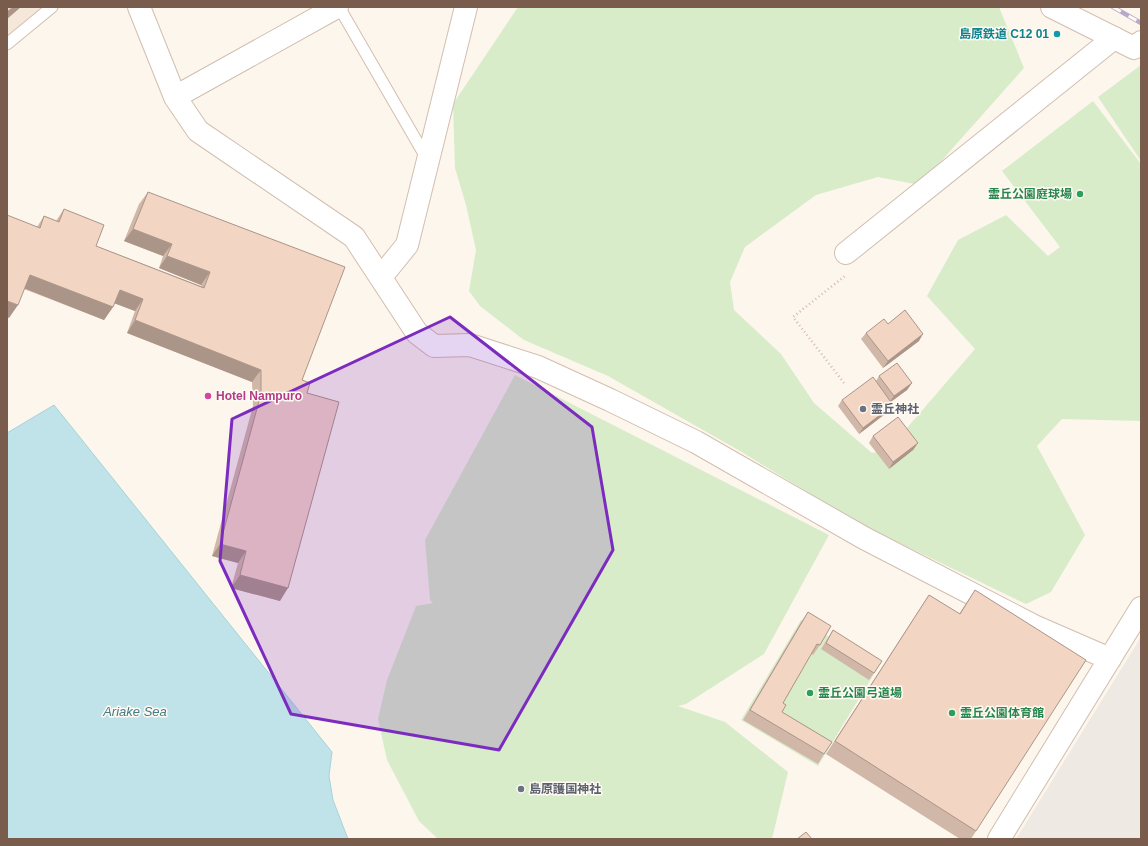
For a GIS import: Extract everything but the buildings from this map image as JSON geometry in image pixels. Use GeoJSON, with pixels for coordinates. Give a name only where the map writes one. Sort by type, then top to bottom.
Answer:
{"type":"FeatureCollection","features":[{"type":"Feature","properties":{"kind":"street"},"geometry":{"type":"LineString","coordinates":[[139,7],[176,97],[198,131],[354,237],[417,333],[434,346],[470,345],[538,367],[610,400],[696,442],[892,553],[1034,626],[1110,659]]}},
{"type":"Feature","properties":{"kind":"street"},"geometry":{"type":"LineString","coordinates":[[176,97],[338,7]]}},
{"type":"Feature","properties":{"kind":"street"},"geometry":{"type":"LineString","coordinates":[[381,277],[407,245],[466,7]]}},
{"type":"Feature","properties":{"kind":"street"},"geometry":{"type":"LineString","coordinates":[[1052,7],[1134,48],[1141,42]]}},
{"type":"Feature","properties":{"kind":"street"},"geometry":{"type":"LineString","coordinates":[[847,263],[1114,38]]}},
{"type":"Feature","properties":{"kind":"street"},"geometry":{"type":"LineString","coordinates":[[999,839],[1141,608]]}},
{"type":"Feature","properties":{"kind":"lane"},"geometry":{"type":"LineString","coordinates":[[7,44],[52,7]]}},
{"type":"Feature","properties":{"kind":"lane"},"geometry":{"type":"LineString","coordinates":[[338,7],[428,160]]}},
{"type":"Feature","properties":{"kind":"path"},"geometry":{"type":"LineString","coordinates":[[844,383],[792,317],[847,263]]}},
{"type":"Feature","properties":{"kind":"highlighted area"},"geometry":{"type":"Polygon","coordinates":[[[450,317],[592,427],[613,550],[499,750],[291,714],[220,561],[232,419],[450,317]]]}},
{"type":"Feature","properties":{"kind":"shaded area"},"geometry":{"type":"Polygon","coordinates":[[[7,7],[61,7],[7,50],[7,7]]]}},
{"type":"Feature","properties":{"kind":"shaded area"},"geometry":{"type":"Polygon","coordinates":[[[1141,637],[1141,839],[1016,839],[1141,637]]]}},
{"type":"Feature","properties":{"kind":"green space"},"geometry":{"type":"Polygon","coordinates":[[[518,7],[999,7],[1024,68],[920,185],[878,177],[816,195],[745,247],[730,282],[734,310],[781,354],[814,403],[872,453],[888,450],[975,349],[927,296],[958,240],[1006,215],[1048,256],[1060,247],[1002,171],[1093,101],[1141,164],[1141,421],[1062,419],[1037,446],[1085,535],[1051,592],[1026,604],[856,522],[740,451],[608,376],[524,340],[480,306],[469,291],[476,250],[466,205],[455,168],[453,104],[518,7]]]}},
{"type":"Feature","properties":{"kind":"green space"},"geometry":{"type":"Polygon","coordinates":[[[1141,65],[1141,161],[1098,97],[1141,65]]]}},
{"type":"Feature","properties":{"kind":"green space"},"geometry":{"type":"Polygon","coordinates":[[[515,375],[829,535],[764,654],[686,704],[678,706],[725,722],[788,772],[772,839],[438,839],[419,821],[387,760],[378,719],[387,680],[416,606],[433,603],[430,600],[425,540],[515,375]]]}},
{"type":"Feature","properties":{"kind":"green space","name":"霊丘公園弓道場"},"geometry":{"type":"Polygon","coordinates":[[[801,620],[879,666],[818,766],[741,720],[801,620]]]}},
{"type":"Feature","properties":{"kind":"water","name":"Ariake Sea"},"geometry":{"type":"Polygon","coordinates":[[[54,405],[332,752],[329,776],[333,800],[348,839],[7,839],[7,433],[54,405]]]}},
{"type":"Feature","properties":{"kind":"railway"},"geometry":{"type":"LineString","coordinates":[[1113,7],[1141,23]]}},
{"type":"Feature","properties":{"kind":"place","name":"島原鉄道 C12 01"},"geometry":{"type":"Point","coordinates":[1057,34]}},
{"type":"Feature","properties":{"kind":"place","name":"霊丘公園庭球場"},"geometry":{"type":"Point","coordinates":[1080,194]}},
{"type":"Feature","properties":{"kind":"place","name":"Hotel Nampuro"},"geometry":{"type":"Point","coordinates":[208,396]}},
{"type":"Feature","properties":{"kind":"place","name":"霊丘神社"},"geometry":{"type":"Point","coordinates":[863,409]}},
{"type":"Feature","properties":{"kind":"place","name":"霊丘公園弓道場"},"geometry":{"type":"Point","coordinates":[810,693]}},
{"type":"Feature","properties":{"kind":"place","name":"霊丘公園体育館"},"geometry":{"type":"Point","coordinates":[952,713]}},
{"type":"Feature","properties":{"kind":"place","name":"島原護国神社"},"geometry":{"type":"Point","coordinates":[521,789]}}]}
